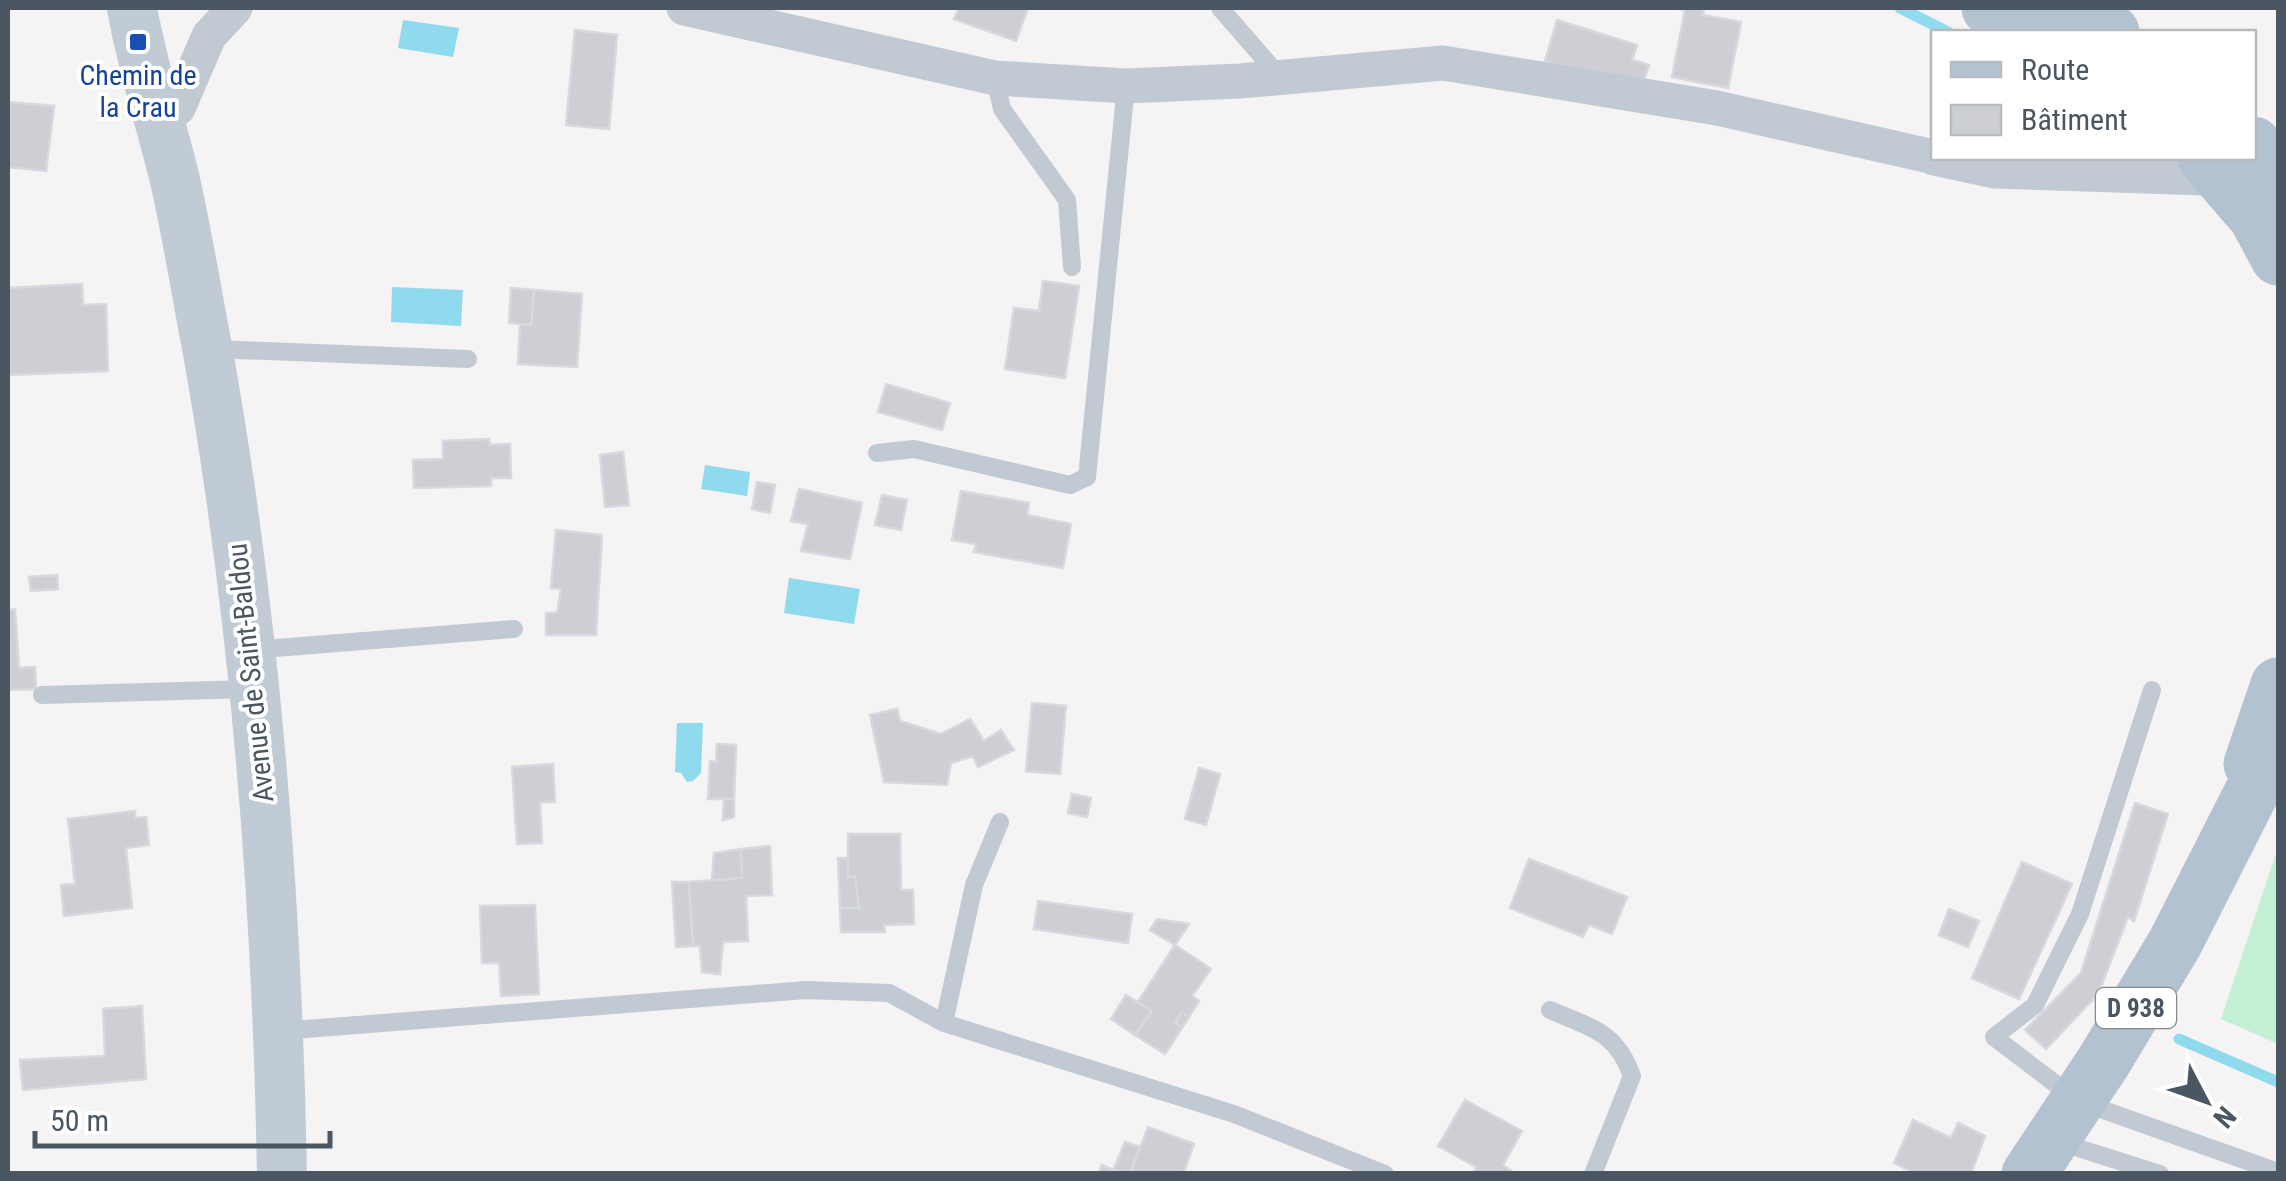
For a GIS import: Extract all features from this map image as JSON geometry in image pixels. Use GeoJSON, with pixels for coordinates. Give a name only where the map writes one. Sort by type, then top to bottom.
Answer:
{"type":"FeatureCollection","features":[{"type":"Feature","properties":{"kind":"main road"},"geometry":{"type":"LineString","coordinates":[[1989,8],[2032,30]]}},
{"type":"Feature","properties":{"kind":"main road"},"geometry":{"type":"LineString","coordinates":[[2068,8],[2108,30]]}},
{"type":"Feature","properties":{"kind":"main road"},"geometry":{"type":"LineString","coordinates":[[2248,166],[2256,217],[2278,258]]}},
{"type":"Feature","properties":{"kind":"main road","name":"D 938"},"geometry":{"type":"LineString","coordinates":[[2228,834],[2278,685]]}},
{"type":"Feature","properties":{"kind":"main road","name":"D 938"},"geometry":{"type":"LineString","coordinates":[[2053,1138],[2175,943],[2258,780],[2278,732]]}},
{"type":"Feature","properties":{"kind":"street"},"geometry":{"type":"LineString","coordinates":[[178,108],[209,36],[236,8]]}},
{"type":"Feature","properties":{"kind":"street"},"geometry":{"type":"LineString","coordinates":[[684,8],[995,78],[1126,86],[1444,63],[1717,108],[1931,156]]}},
{"type":"Feature","properties":{"kind":"street","name":"Avenue de Saint-Baldou"},"geometry":{"type":"LineString","coordinates":[[136,16],[178,108],[174,178]]}},
{"type":"Feature","properties":{"kind":"street","name":"Avenue de Saint-Baldou"},"geometry":{"type":"LineString","coordinates":[[136,16],[174,178],[207,350],[253,669],[280,1032],[282,1174]]}},
{"type":"Feature","properties":{"kind":"street"},"geometry":{"type":"LineString","coordinates":[[1947,160],[1994,171],[2248,166]]}},
{"type":"Feature","properties":{"kind":"street"},"geometry":{"type":"LineString","coordinates":[[2278,196],[2278,250]]}},
{"type":"Feature","properties":{"kind":"lane"},"geometry":{"type":"LineString","coordinates":[[1220,8],[1280,77]]}},
{"type":"Feature","properties":{"kind":"lane"},"geometry":{"type":"LineString","coordinates":[[995,78],[1002,109],[1067,200],[1072,267]]}},
{"type":"Feature","properties":{"kind":"lane"},"geometry":{"type":"LineString","coordinates":[[877,454],[914,449],[1070,485],[1087,477],[1126,86]]}},
{"type":"Feature","properties":{"kind":"lane"},"geometry":{"type":"LineString","coordinates":[[207,350],[468,359]]}},
{"type":"Feature","properties":{"kind":"lane"},"geometry":{"type":"LineString","coordinates":[[42,695],[253,669],[514,629]]}},
{"type":"Feature","properties":{"kind":"lane"},"geometry":{"type":"LineString","coordinates":[[2152,690],[2080,914],[2035,1005],[1994,1036],[2053,1138],[2160,1174]]}},
{"type":"Feature","properties":{"kind":"lane"},"geometry":{"type":"LineString","coordinates":[[944,1023],[974,885],[1000,822]]}},
{"type":"Feature","properties":{"kind":"lane"},"geometry":{"type":"LineString","coordinates":[[280,1032],[806,990],[888,993],[944,1023],[1234,1114],[1385,1174]]}},
{"type":"Feature","properties":{"kind":"lane"},"geometry":{"type":"LineString","coordinates":[[1550,1010],[1609,1036],[1624,1053],[1632,1076],[1592,1174]]}},
{"type":"Feature","properties":{"kind":"lane"},"geometry":{"type":"LineString","coordinates":[[2053,1138],[2278,1172]]}},
{"type":"Feature","properties":{"kind":"green space"},"geometry":{"type":"Polygon","coordinates":[[[2278,847],[2278,1044],[2221,1019],[2278,847]]]}},
{"type":"Feature","properties":{"kind":"water"},"geometry":{"type":"Polygon","coordinates":[[[403,20],[459,28],[453,57],[398,48],[403,20]]]}},
{"type":"Feature","properties":{"kind":"water"},"geometry":{"type":"Polygon","coordinates":[[[392,287],[463,290],[461,326],[391,322],[392,287]]]}},
{"type":"Feature","properties":{"kind":"water"},"geometry":{"type":"Polygon","coordinates":[[[705,465],[750,472],[747,496],[701,489],[705,465]]]}},
{"type":"Feature","properties":{"kind":"water"},"geometry":{"type":"Polygon","coordinates":[[[789,578],[860,589],[854,624],[784,613],[789,578]]]}},
{"type":"Feature","properties":{"kind":"water"},"geometry":{"type":"Polygon","coordinates":[[[677,723],[703,723],[701,773],[693,781],[687,782],[681,773],[675,772],[677,723]]]}},
{"type":"Feature","properties":{"kind":"building"},"geometry":{"type":"Polygon","coordinates":[[[959,8],[1028,8],[1016,41],[954,19],[959,8]]]}},
{"type":"Feature","properties":{"kind":"building"},"geometry":{"type":"Polygon","coordinates":[[[1673,8],[1704,8],[1703,15],[1741,22],[1728,88],[1672,77],[1685,10],[1673,8]]]}},
{"type":"Feature","properties":{"kind":"building"},"geometry":{"type":"Polygon","coordinates":[[[1557,20],[1637,45],[1632,60],[1649,65],[1641,90],[1545,61],[1557,20]]]}},
{"type":"Feature","properties":{"kind":"building"},"geometry":{"type":"Polygon","coordinates":[[[575,30],[617,35],[609,129],[566,125],[575,30]]]}},
{"type":"Feature","properties":{"kind":"building"},"geometry":{"type":"Polygon","coordinates":[[[8,102],[54,106],[46,171],[8,167],[8,102]]]}},
{"type":"Feature","properties":{"kind":"building"},"geometry":{"type":"Polygon","coordinates":[[[1043,281],[1079,286],[1065,378],[1005,369],[1014,308],[1039,311],[1043,281]]]}},
{"type":"Feature","properties":{"kind":"building"},"geometry":{"type":"Polygon","coordinates":[[[82,284],[83,305],[106,304],[108,371],[8,375],[8,288],[82,284]]]}},
{"type":"Feature","properties":{"kind":"building"},"geometry":{"type":"Polygon","coordinates":[[[511,288],[534,290],[531,325],[509,323],[511,288]]]}},
{"type":"Feature","properties":{"kind":"building"},"geometry":{"type":"Polygon","coordinates":[[[534,290],[582,294],[577,367],[518,364],[520,325],[531,325],[534,290]]]}},
{"type":"Feature","properties":{"kind":"building"},"geometry":{"type":"Polygon","coordinates":[[[886,384],[950,403],[942,430],[878,412],[886,384]]]}},
{"type":"Feature","properties":{"kind":"building"},"geometry":{"type":"Polygon","coordinates":[[[489,439],[490,445],[510,444],[511,478],[491,478],[491,486],[414,488],[413,460],[443,459],[443,441],[489,439]]]}},
{"type":"Feature","properties":{"kind":"building"},"geometry":{"type":"Polygon","coordinates":[[[623,452],[629,505],[605,507],[600,455],[623,452]]]}},
{"type":"Feature","properties":{"kind":"building"},"geometry":{"type":"Polygon","coordinates":[[[757,482],[775,485],[770,513],[752,509],[757,482]]]}},
{"type":"Feature","properties":{"kind":"building"},"geometry":{"type":"Polygon","coordinates":[[[799,489],[862,503],[850,559],[801,551],[808,524],[791,521],[799,489]]]}},
{"type":"Feature","properties":{"kind":"building"},"geometry":{"type":"Polygon","coordinates":[[[961,491],[1029,503],[1027,515],[1071,524],[1063,568],[974,552],[976,544],[952,540],[961,491]]]}},
{"type":"Feature","properties":{"kind":"building"},"geometry":{"type":"Polygon","coordinates":[[[882,495],[907,500],[901,530],[875,525],[882,495]]]}},
{"type":"Feature","properties":{"kind":"building"},"geometry":{"type":"Polygon","coordinates":[[[556,530],[602,535],[596,635],[546,635],[546,613],[557,613],[561,589],[551,588],[556,530]]]}},
{"type":"Feature","properties":{"kind":"building"},"geometry":{"type":"Polygon","coordinates":[[[57,575],[58,589],[31,591],[29,577],[57,575]]]}},
{"type":"Feature","properties":{"kind":"building"},"geometry":{"type":"Polygon","coordinates":[[[15,609],[19,668],[35,667],[36,689],[8,690],[8,610],[15,609]]]}},
{"type":"Feature","properties":{"kind":"building"},"geometry":{"type":"Polygon","coordinates":[[[1032,703],[1066,706],[1060,774],[1026,771],[1032,703]]]}},
{"type":"Feature","properties":{"kind":"building"},"geometry":{"type":"Polygon","coordinates":[[[897,709],[900,721],[941,734],[970,719],[984,741],[1001,730],[1014,750],[978,767],[973,756],[951,763],[947,785],[884,782],[870,715],[897,709]]]}},
{"type":"Feature","properties":{"kind":"building"},"geometry":{"type":"Polygon","coordinates":[[[717,744],[736,745],[734,799],[708,799],[710,761],[716,762],[717,744]]]}},
{"type":"Feature","properties":{"kind":"building"},"geometry":{"type":"Polygon","coordinates":[[[553,764],[555,802],[540,802],[542,843],[517,844],[512,767],[553,764]]]}},
{"type":"Feature","properties":{"kind":"building"},"geometry":{"type":"Polygon","coordinates":[[[1199,768],[1220,774],[1206,825],[1185,819],[1199,768]]]}},
{"type":"Feature","properties":{"kind":"building"},"geometry":{"type":"Polygon","coordinates":[[[1072,794],[1091,798],[1087,817],[1068,813],[1072,794]]]}},
{"type":"Feature","properties":{"kind":"building"},"geometry":{"type":"Polygon","coordinates":[[[724,799],[734,799],[734,817],[723,820],[724,799]]]}},
{"type":"Feature","properties":{"kind":"building"},"geometry":{"type":"Polygon","coordinates":[[[2135,803],[2168,814],[2134,921],[2128,917],[2098,994],[2046,1049],[2025,1030],[2081,973],[2135,803]]]}},
{"type":"Feature","properties":{"kind":"building"},"geometry":{"type":"Polygon","coordinates":[[[135,811],[135,818],[146,817],[149,845],[126,848],[132,908],[64,916],[61,885],[75,884],[68,819],[135,811]]]}},
{"type":"Feature","properties":{"kind":"building"},"geometry":{"type":"Polygon","coordinates":[[[848,834],[900,834],[901,890],[913,890],[914,924],[884,925],[885,932],[841,932],[840,908],[859,908],[855,876],[848,877],[848,834]]]}},
{"type":"Feature","properties":{"kind":"building"},"geometry":{"type":"Polygon","coordinates":[[[770,846],[772,895],[746,896],[748,941],[723,942],[720,974],[702,972],[700,946],[693,946],[689,882],[742,878],[741,849],[770,846]]]}},
{"type":"Feature","properties":{"kind":"building"},"geometry":{"type":"Polygon","coordinates":[[[741,849],[742,878],[712,880],[714,853],[741,849]]]}},
{"type":"Feature","properties":{"kind":"building"},"geometry":{"type":"Polygon","coordinates":[[[838,858],[848,858],[848,877],[855,876],[859,908],[840,908],[838,858]]]}},
{"type":"Feature","properties":{"kind":"building"},"geometry":{"type":"Polygon","coordinates":[[[1529,859],[1627,897],[1612,934],[1589,925],[1583,937],[1510,908],[1529,859]]]}},
{"type":"Feature","properties":{"kind":"building"},"geometry":{"type":"Polygon","coordinates":[[[2022,862],[2072,884],[2019,999],[1972,978],[2022,862]]]}},
{"type":"Feature","properties":{"kind":"building"},"geometry":{"type":"Polygon","coordinates":[[[672,882],[689,882],[693,946],[676,947],[672,882]]]}},
{"type":"Feature","properties":{"kind":"building"},"geometry":{"type":"Polygon","coordinates":[[[1038,901],[1132,914],[1128,943],[1034,929],[1038,901]]]}},
{"type":"Feature","properties":{"kind":"building"},"geometry":{"type":"Polygon","coordinates":[[[535,905],[539,994],[501,996],[499,963],[482,963],[480,906],[535,905]]]}},
{"type":"Feature","properties":{"kind":"building"},"geometry":{"type":"Polygon","coordinates":[[[1949,909],[1979,921],[1968,947],[1939,935],[1949,909]]]}},
{"type":"Feature","properties":{"kind":"building"},"geometry":{"type":"Polygon","coordinates":[[[1157,919],[1189,924],[1175,945],[1150,930],[1157,919]]]}},
{"type":"Feature","properties":{"kind":"building"},"geometry":{"type":"Polygon","coordinates":[[[1175,945],[1211,969],[1192,996],[1199,1001],[1189,1017],[1182,1012],[1175,1023],[1182,1028],[1165,1054],[1135,1035],[1152,1011],[1138,1002],[1175,945]]]}},
{"type":"Feature","properties":{"kind":"building"},"geometry":{"type":"Polygon","coordinates":[[[1126,995],[1152,1011],[1135,1035],[1111,1019],[1126,995]]]}},
{"type":"Feature","properties":{"kind":"building"},"geometry":{"type":"Polygon","coordinates":[[[142,1006],[146,1079],[23,1090],[20,1060],[105,1056],[103,1009],[142,1006]]]}},
{"type":"Feature","properties":{"kind":"building"},"geometry":{"type":"Polygon","coordinates":[[[1182,1012],[1189,1017],[1182,1028],[1175,1023],[1182,1012]]]}},
{"type":"Feature","properties":{"kind":"building"},"geometry":{"type":"Polygon","coordinates":[[[1465,1100],[1522,1131],[1503,1165],[1516,1174],[1473,1174],[1476,1167],[1438,1146],[1465,1100]]]}},
{"type":"Feature","properties":{"kind":"building"},"geometry":{"type":"Polygon","coordinates":[[[1913,1120],[1951,1138],[1958,1123],[1985,1136],[1971,1174],[1916,1174],[1894,1163],[1913,1120]]]}},
{"type":"Feature","properties":{"kind":"building"},"geometry":{"type":"Polygon","coordinates":[[[1148,1127],[1194,1144],[1183,1174],[1130,1174],[1148,1127]]]}},
{"type":"Feature","properties":{"kind":"building"},"geometry":{"type":"Polygon","coordinates":[[[1125,1142],[1140,1147],[1130,1174],[1113,1170],[1125,1142]]]}},
{"type":"Feature","properties":{"kind":"building"},"geometry":{"type":"Polygon","coordinates":[[[1102,1165],[1113,1170],[1123,1174],[1098,1174],[1102,1165]]]}},
{"type":"Feature","properties":{"kind":"waterway"},"geometry":{"type":"LineString","coordinates":[[1900,8],[1944,30]]}},
{"type":"Feature","properties":{"kind":"waterway"},"geometry":{"type":"LineString","coordinates":[[2179,1039],[2278,1082]]}},
{"type":"Feature","properties":{"kind":"place","name":"Chemin de la Crau"},"geometry":{"type":"Point","coordinates":[138,42]}}]}
